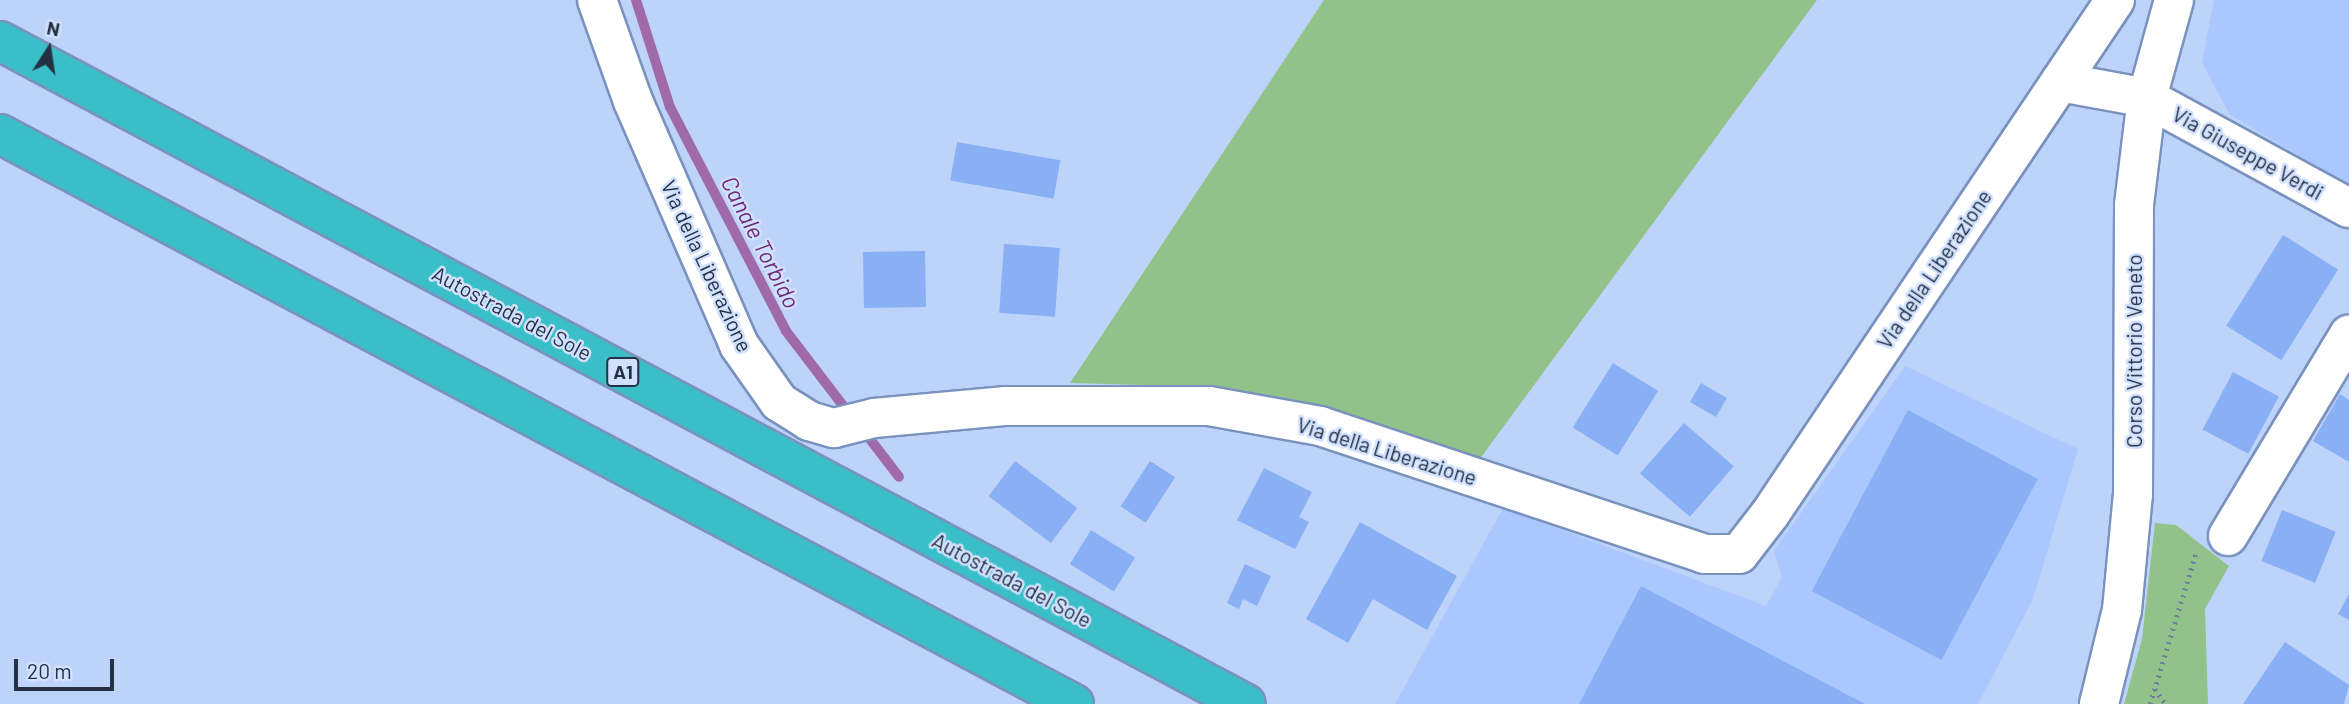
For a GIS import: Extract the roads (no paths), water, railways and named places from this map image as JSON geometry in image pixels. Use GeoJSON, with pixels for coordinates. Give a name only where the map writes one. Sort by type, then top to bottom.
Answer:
{"type":"FeatureCollection","features":[{"type":"Feature","properties":{"kind":"highway","name":"Autostrada del Sole"},"geometry":{"type":"LineString","coordinates":[[0,41],[1246,704]]}},
{"type":"Feature","properties":{"kind":"highway"},"geometry":{"type":"LineString","coordinates":[[0,134],[1074,704]]}},
{"type":"Feature","properties":{"kind":"street","name":"Via della Liberazione"},"geometry":{"type":"LineString","coordinates":[[597,0],[633,101],[739,345],[779,402],[834,428],[874,418],[1006,406],[1209,406],[1320,426],[1704,554],[1739,554],[2115,0]]}},
{"type":"Feature","properties":{"kind":"street","name":"Corso Vittorio Veneto"},"geometry":{"type":"LineString","coordinates":[[2099,704],[2122,610],[2133,494],[2134,205],[2147,98],[2174,0]]}},
{"type":"Feature","properties":{"kind":"street"},"geometry":{"type":"LineString","coordinates":[[2060,82],[2147,98]]}},
{"type":"Feature","properties":{"kind":"street","name":"Via Giuseppe Verdi"},"geometry":{"type":"LineString","coordinates":[[2147,98],[2349,208]]}},
{"type":"Feature","properties":{"kind":"street"},"geometry":{"type":"LineString","coordinates":[[2228,536],[2349,335]]}},
{"type":"Feature","properties":{"kind":"waterway","name":"Canale Torbido"},"geometry":{"type":"LineString","coordinates":[[636,0],[670,107],[786,331],[851,416]]}},
{"type":"Feature","properties":{"kind":"waterway","name":"Canale Torbido"},"geometry":{"type":"LineString","coordinates":[[863,430],[899,477]]}}]}
